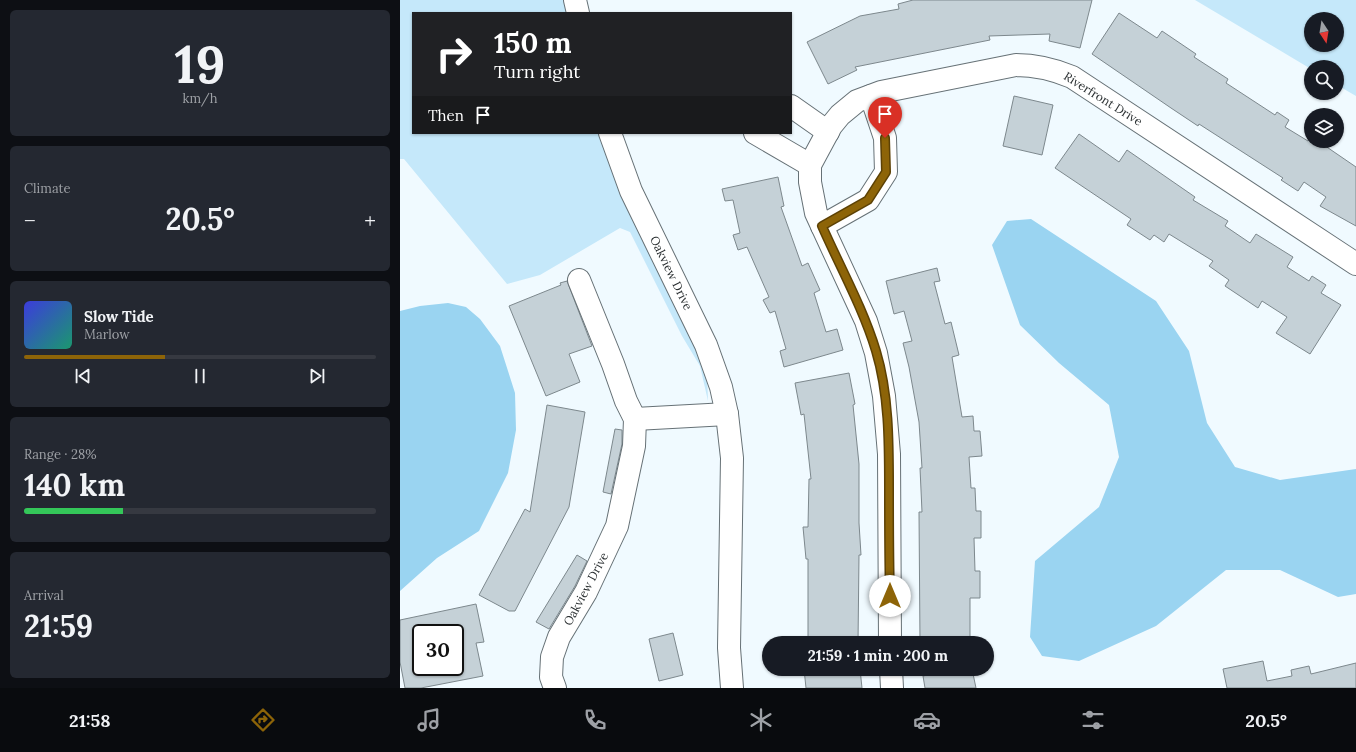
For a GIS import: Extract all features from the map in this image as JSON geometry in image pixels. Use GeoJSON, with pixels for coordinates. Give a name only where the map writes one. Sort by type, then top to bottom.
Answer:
{"type":"FeatureCollection","features":[{"type":"Feature","properties":{"kind":"street"},"geometry":{"type":"LineString","coordinates":[[575,0],[578,12]]}},
{"type":"Feature","properties":{"kind":"street","name":"Riverfront Drive"},"geometry":{"type":"LineString","coordinates":[[813,158],[840,115],[857,101],[881,92],[1016,65],[1034,65],[1053,69],[1072,78],[1356,264]]}},
{"type":"Feature","properties":{"kind":"street"},"geometry":{"type":"LineString","coordinates":[[822,226],[868,200],[886,172],[885,138],[871,96]]}},
{"type":"Feature","properties":{"kind":"street"},"geometry":{"type":"LineString","coordinates":[[792,107],[828,132]]}},
{"type":"Feature","properties":{"kind":"street","name":"Oakview Drive"},"geometry":{"type":"LineString","coordinates":[[610,134],[631,191],[706,345],[721,387],[727,414],[732,458],[729,648],[732,688]]}},
{"type":"Feature","properties":{"kind":"street"},"geometry":{"type":"LineString","coordinates":[[757,134],[813,158]]}},
{"type":"Feature","properties":{"kind":"street"},"geometry":{"type":"LineString","coordinates":[[785,134],[813,158]]}},
{"type":"Feature","properties":{"kind":"street"},"geometry":{"type":"LineString","coordinates":[[813,158],[810,182],[816,213],[866,321],[876,353],[884,396],[889,454],[890,636]]}},
{"type":"Feature","properties":{"kind":"street","name":"Oakview Drive"},"geometry":{"type":"LineString","coordinates":[[555,688],[550,668],[559,637],[586,592],[618,526],[634,446],[635,419],[626,401],[613,364],[579,280]]}},
{"type":"Feature","properties":{"kind":"street"},"geometry":{"type":"LineString","coordinates":[[635,419],[727,414]]}},
{"type":"Feature","properties":{"kind":"street"},"geometry":{"type":"LineString","coordinates":[[891,676],[892,688]]}},
{"type":"Feature","properties":{"kind":"shaded area"},"geometry":{"type":"Polygon","coordinates":[[[400,0],[567,0],[569,12],[412,12],[412,134],[601,134],[707,373],[708,401],[700,366],[682,336],[630,232],[620,228],[540,275],[507,284],[404,159],[400,159],[400,0]]]}},
{"type":"Feature","properties":{"kind":"shaded area"},"geometry":{"type":"Polygon","coordinates":[[[1195,0],[1356,0],[1356,96],[1344,89],[1344,60],[1304,60],[1304,65],[1195,0]]]}},
{"type":"Feature","properties":{"kind":"shaded area"},"geometry":{"type":"Polygon","coordinates":[[[1031,219],[1156,301],[1189,351],[1207,423],[1235,467],[1280,480],[1356,469],[1356,594],[1338,597],[1280,570],[1226,570],[1156,626],[1079,661],[1042,656],[1030,637],[1035,561],[1099,507],[1119,457],[1109,405],[1059,363],[1020,325],[992,245],[1007,221],[1031,219]]]}},
{"type":"Feature","properties":{"kind":"shaded area"},"geometry":{"type":"Polygon","coordinates":[[[448,303],[466,307],[480,319],[500,346],[515,393],[516,430],[508,473],[479,531],[437,558],[400,591],[400,311],[420,306],[448,303]]]}},
{"type":"Feature","properties":{"kind":"building"},"geometry":{"type":"Polygon","coordinates":[[[913,0],[1092,0],[1080,48],[1049,41],[1050,34],[989,36],[990,40],[855,67],[857,70],[828,84],[807,42],[860,16],[899,9],[898,4],[913,0]]]}},
{"type":"Feature","properties":{"kind":"building"},"geometry":{"type":"Polygon","coordinates":[[[1119,13],[1157,38],[1162,31],[1196,54],[1194,57],[1228,79],[1226,83],[1275,115],[1277,112],[1289,120],[1285,127],[1304,139],[1304,148],[1328,148],[1356,167],[1356,226],[1320,206],[1326,197],[1304,182],[1298,191],[1281,180],[1283,178],[1199,124],[1198,126],[1092,54],[1119,13]]]}},
{"type":"Feature","properties":{"kind":"building"},"geometry":{"type":"Polygon","coordinates":[[[1014,96],[1053,105],[1042,155],[1003,146],[1014,96]]]}},
{"type":"Feature","properties":{"kind":"building"},"geometry":{"type":"Polygon","coordinates":[[[1079,134],[1119,162],[1127,150],[1195,197],[1193,200],[1228,221],[1225,226],[1250,243],[1256,234],[1293,257],[1287,267],[1309,281],[1312,276],[1326,285],[1321,293],[1341,305],[1310,354],[1276,333],[1287,317],[1262,301],[1258,308],[1225,286],[1229,280],[1209,266],[1213,261],[1169,234],[1164,242],[1154,235],[1150,240],[1127,225],[1131,219],[1055,168],[1079,134]]]}},
{"type":"Feature","properties":{"kind":"building"},"geometry":{"type":"Polygon","coordinates":[[[778,177],[784,206],[781,207],[802,266],[808,263],[820,290],[814,293],[826,332],[837,329],[843,350],[784,367],[780,351],[786,349],[775,311],[770,313],[763,300],[769,297],[747,247],[738,250],[733,235],[740,233],[733,200],[725,201],[722,189],[778,177]]]}},
{"type":"Feature","properties":{"kind":"building"},"geometry":{"type":"Polygon","coordinates":[[[937,268],[940,281],[934,282],[945,324],[951,322],[959,355],[952,357],[962,417],[973,416],[974,431],[980,431],[982,456],[969,457],[971,488],[975,488],[976,511],[981,511],[981,538],[974,538],[975,571],[980,571],[980,598],[970,598],[970,636],[920,636],[919,512],[922,512],[920,468],[922,468],[919,422],[903,343],[912,341],[904,311],[894,314],[886,281],[937,268]]]}},
{"type":"Feature","properties":{"kind":"building"},"geometry":{"type":"Polygon","coordinates":[[[567,281],[592,346],[569,354],[580,382],[546,396],[509,306],[561,285],[560,283],[567,281]]]}},
{"type":"Feature","properties":{"kind":"building"},"geometry":{"type":"Polygon","coordinates":[[[849,373],[855,404],[853,405],[859,464],[859,523],[861,555],[859,555],[858,636],[808,636],[808,559],[806,559],[803,527],[808,527],[809,479],[811,479],[804,414],[801,415],[795,383],[849,373]]]}},
{"type":"Feature","properties":{"kind":"building"},"geometry":{"type":"Polygon","coordinates":[[[547,405],[585,412],[569,507],[515,611],[509,611],[479,595],[525,509],[530,512],[547,405]]]}},
{"type":"Feature","properties":{"kind":"building"},"geometry":{"type":"Polygon","coordinates":[[[615,429],[622,430],[622,444],[611,494],[603,492],[615,429]]]}},
{"type":"Feature","properties":{"kind":"building"},"geometry":{"type":"Polygon","coordinates":[[[577,555],[587,561],[575,586],[549,629],[536,622],[577,555]]]}},
{"type":"Feature","properties":{"kind":"building"},"geometry":{"type":"Polygon","coordinates":[[[476,604],[484,642],[476,643],[483,676],[421,688],[405,688],[400,662],[400,620],[476,604]]]}},
{"type":"Feature","properties":{"kind":"building"},"geometry":{"type":"Polygon","coordinates":[[[673,633],[683,675],[659,681],[649,639],[673,633]]]}},
{"type":"Feature","properties":{"kind":"building"},"geometry":{"type":"Polygon","coordinates":[[[1263,661],[1267,681],[1292,676],[1291,670],[1309,666],[1311,674],[1356,663],[1356,688],[1227,688],[1223,669],[1263,661]]]}},
{"type":"Feature","properties":{"kind":"building"},"geometry":{"type":"Polygon","coordinates":[[[805,676],[861,676],[862,688],[806,688],[805,676]]]}},
{"type":"Feature","properties":{"kind":"building"},"geometry":{"type":"Polygon","coordinates":[[[923,676],[973,676],[976,688],[925,688],[923,676]]]}},
{"type":"Feature","properties":{"kind":"route"},"geometry":{"type":"LineString","coordinates":[[885,138],[886,172],[868,200],[846,214],[822,226],[866,321],[876,353],[882,381],[888,428],[889,454],[890,596]]}}]}
